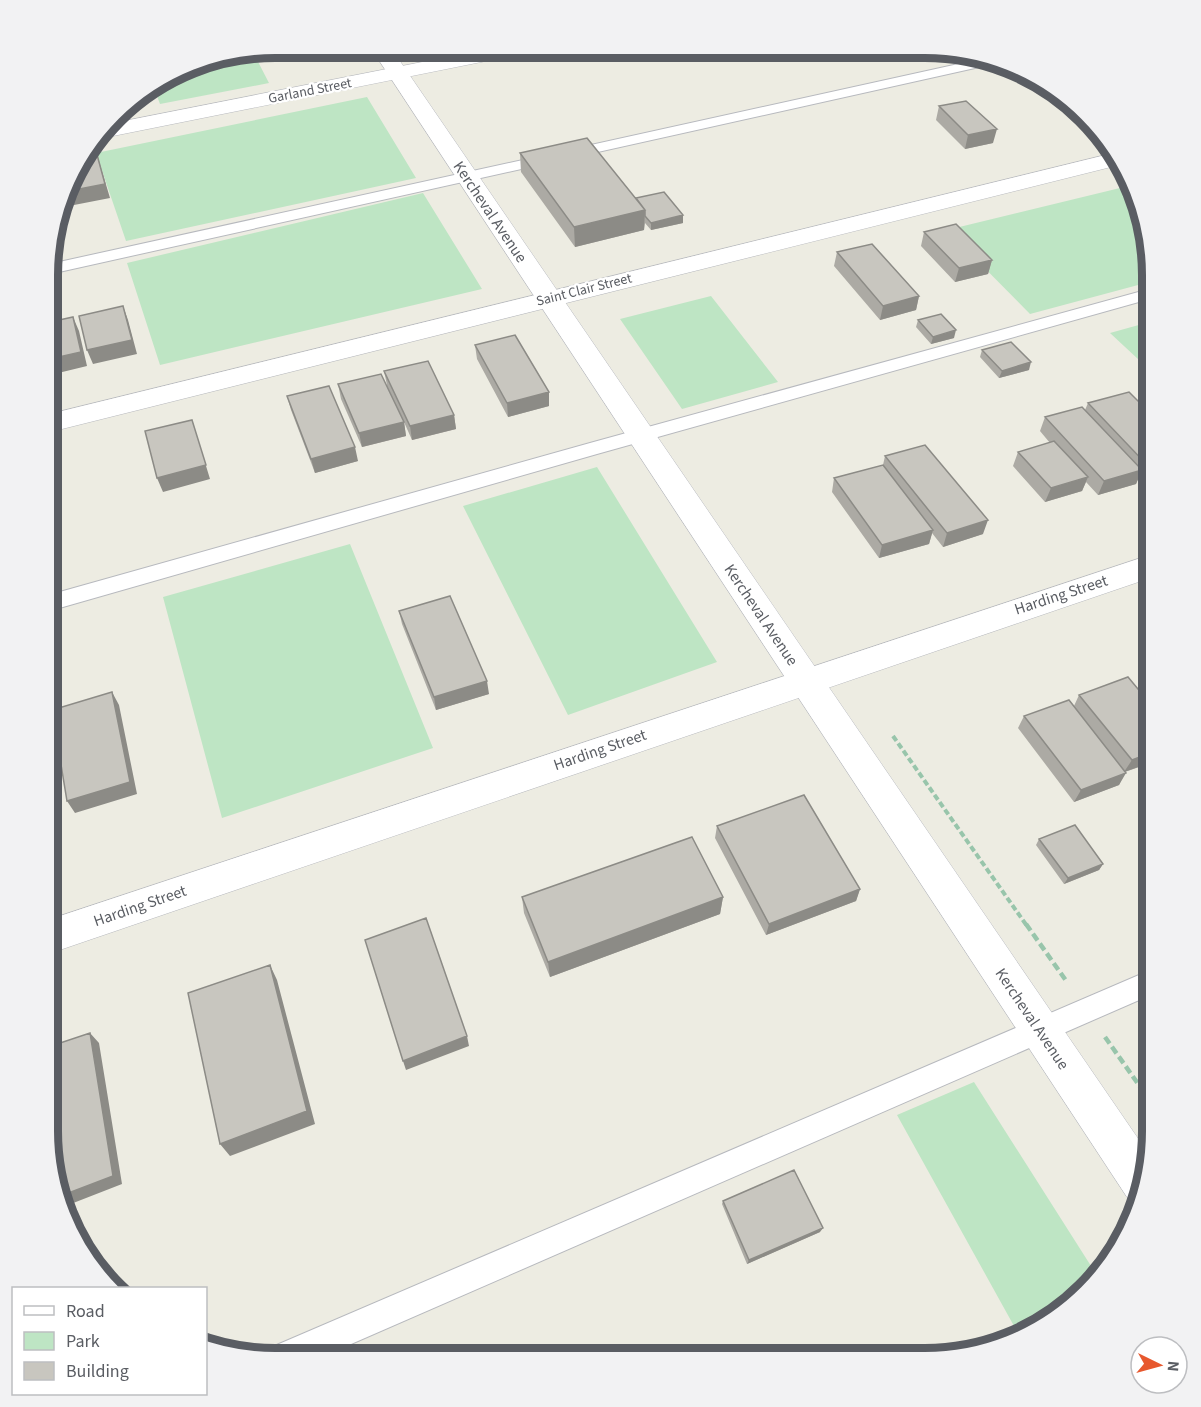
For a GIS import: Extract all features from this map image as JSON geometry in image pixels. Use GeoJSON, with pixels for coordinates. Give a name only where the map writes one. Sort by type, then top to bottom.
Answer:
{"type":"FeatureCollection","features":[{"type":"Feature","properties":{"kind":"street","name":"Kercheval Avenue"},"geometry":{"type":"LineString","coordinates":[[388,58],[1138,1176]]}},
{"type":"Feature","properties":{"kind":"street","name":"Garland Street"},"geometry":{"type":"LineString","coordinates":[[114,130],[474,58]]}},
{"type":"Feature","properties":{"kind":"street","name":"Saint Clair Street"},"geometry":{"type":"LineString","coordinates":[[58,421],[1109,160]]}},
{"type":"Feature","properties":{"kind":"street","name":"Harding Street"},"geometry":{"type":"LineString","coordinates":[[58,934],[1142,569]]}},
{"type":"Feature","properties":{"kind":"lane"},"geometry":{"type":"LineString","coordinates":[[59,266],[976,65]]}},
{"type":"Feature","properties":{"kind":"lane"},"geometry":{"type":"LineString","coordinates":[[58,600],[640,435],[1142,296]]}},
{"type":"Feature","properties":{"kind":"lane"},"geometry":{"type":"LineString","coordinates":[[308,1348],[1142,986]]}},
{"type":"Feature","properties":{"kind":"green space"},"geometry":{"type":"Polygon","coordinates":[[[257,59],[269,83],[160,104],[156,94],[179,81],[206,70],[247,60],[257,59]]]}},
{"type":"Feature","properties":{"kind":"green space"},"geometry":{"type":"Polygon","coordinates":[[[367,97],[416,178],[126,241],[96,153],[367,97]]]}},
{"type":"Feature","properties":{"kind":"green space"},"geometry":{"type":"Polygon","coordinates":[[[1120,188],[1127,194],[1135,219],[1141,247],[1142,284],[1030,314],[947,230],[1120,188]]]}},
{"type":"Feature","properties":{"kind":"green space"},"geometry":{"type":"Polygon","coordinates":[[[423,193],[482,289],[160,365],[127,263],[423,193]]]}},
{"type":"Feature","properties":{"kind":"green space"},"geometry":{"type":"Polygon","coordinates":[[[711,296],[778,382],[682,409],[620,319],[711,296]]]}},
{"type":"Feature","properties":{"kind":"green space"},"geometry":{"type":"Polygon","coordinates":[[[1142,324],[1142,363],[1110,333],[1142,324]]]}},
{"type":"Feature","properties":{"kind":"green space"},"geometry":{"type":"Polygon","coordinates":[[[597,467],[717,662],[568,715],[463,506],[597,467]]]}},
{"type":"Feature","properties":{"kind":"green space"},"geometry":{"type":"Polygon","coordinates":[[[350,544],[433,748],[222,818],[163,597],[350,544]]]}},
{"type":"Feature","properties":{"kind":"green space"},"geometry":{"type":"Polygon","coordinates":[[[974,1082],[1093,1270],[1058,1304],[1016,1329],[897,1115],[974,1082]]]}},
{"type":"Feature","properties":{"kind":"building"},"geometry":{"type":"Polygon","coordinates":[[[966,101],[997,129],[968,135],[939,106],[966,101]]]}},
{"type":"Feature","properties":{"kind":"building"},"geometry":{"type":"Polygon","coordinates":[[[587,138],[645,210],[574,227],[520,153],[587,138]]]}},
{"type":"Feature","properties":{"kind":"building"},"geometry":{"type":"Polygon","coordinates":[[[96,153],[105,184],[76,190],[96,153]]]}},
{"type":"Feature","properties":{"kind":"building"},"geometry":{"type":"Polygon","coordinates":[[[664,192],[683,215],[651,223],[636,198],[664,192]]]}},
{"type":"Feature","properties":{"kind":"building"},"geometry":{"type":"Polygon","coordinates":[[[956,224],[992,260],[959,268],[924,232],[956,224]]]}},
{"type":"Feature","properties":{"kind":"building"},"geometry":{"type":"Polygon","coordinates":[[[872,244],[919,296],[883,306],[837,252],[872,244]]]}},
{"type":"Feature","properties":{"kind":"building"},"geometry":{"type":"Polygon","coordinates":[[[123,306],[132,340],[87,350],[79,316],[123,306]]]}},
{"type":"Feature","properties":{"kind":"building"},"geometry":{"type":"Polygon","coordinates":[[[941,314],[956,330],[933,337],[918,320],[941,314]]]}},
{"type":"Feature","properties":{"kind":"building"},"geometry":{"type":"Polygon","coordinates":[[[73,317],[81,352],[58,357],[58,320],[73,317]]]}},
{"type":"Feature","properties":{"kind":"building"},"geometry":{"type":"Polygon","coordinates":[[[515,335],[549,392],[507,403],[475,345],[515,335]]]}},
{"type":"Feature","properties":{"kind":"building"},"geometry":{"type":"Polygon","coordinates":[[[1011,342],[1031,362],[1002,371],[982,350],[1011,342]]]}},
{"type":"Feature","properties":{"kind":"building"},"geometry":{"type":"Polygon","coordinates":[[[428,361],[454,415],[410,426],[384,371],[428,361]]]}},
{"type":"Feature","properties":{"kind":"building"},"geometry":{"type":"Polygon","coordinates":[[[381,374],[404,422],[359,433],[338,384],[381,374]]]}},
{"type":"Feature","properties":{"kind":"building"},"geometry":{"type":"Polygon","coordinates":[[[329,386],[355,447],[311,459],[287,396],[329,386]]]}},
{"type":"Feature","properties":{"kind":"building"},"geometry":{"type":"Polygon","coordinates":[[[1129,392],[1142,405],[1142,460],[1088,403],[1129,392]]]}},
{"type":"Feature","properties":{"kind":"building"},"geometry":{"type":"Polygon","coordinates":[[[1082,407],[1142,470],[1104,481],[1045,417],[1082,407]]]}},
{"type":"Feature","properties":{"kind":"building"},"geometry":{"type":"Polygon","coordinates":[[[192,420],[206,465],[157,478],[145,431],[192,420]]]}},
{"type":"Feature","properties":{"kind":"building"},"geometry":{"type":"Polygon","coordinates":[[[1054,441],[1088,477],[1051,488],[1018,452],[1054,441]]]}},
{"type":"Feature","properties":{"kind":"building"},"geometry":{"type":"Polygon","coordinates":[[[925,445],[988,520],[947,533],[885,456],[925,445]]]}},
{"type":"Feature","properties":{"kind":"building"},"geometry":{"type":"Polygon","coordinates":[[[883,465],[933,530],[882,545],[834,478],[883,465]]]}},
{"type":"Feature","properties":{"kind":"building"},"geometry":{"type":"Polygon","coordinates":[[[450,596],[487,681],[434,697],[399,611],[450,596]]]}},
{"type":"Feature","properties":{"kind":"building"},"geometry":{"type":"Polygon","coordinates":[[[1128,677],[1142,694],[1142,756],[1132,760],[1079,695],[1128,677]]]}},
{"type":"Feature","properties":{"kind":"building"},"geometry":{"type":"Polygon","coordinates":[[[112,692],[130,782],[67,801],[58,746],[58,708],[112,692]]]}},
{"type":"Feature","properties":{"kind":"building"},"geometry":{"type":"Polygon","coordinates":[[[1069,700],[1126,773],[1081,790],[1024,716],[1069,700]]]}},
{"type":"Feature","properties":{"kind":"building"},"geometry":{"type":"Polygon","coordinates":[[[804,795],[860,889],[769,924],[717,826],[804,795]]]}},
{"type":"Feature","properties":{"kind":"building"},"geometry":{"type":"Polygon","coordinates":[[[1075,825],[1103,864],[1068,878],[1039,839],[1075,825]]]}},
{"type":"Feature","properties":{"kind":"building"},"geometry":{"type":"Polygon","coordinates":[[[692,837],[723,897],[548,962],[522,897],[692,837]]]}},
{"type":"Feature","properties":{"kind":"building"},"geometry":{"type":"Polygon","coordinates":[[[426,918],[467,1036],[403,1061],[365,940],[426,918]]]}},
{"type":"Feature","properties":{"kind":"building"},"geometry":{"type":"Polygon","coordinates":[[[270,965],[307,1111],[220,1144],[188,993],[270,965]]]}},
{"type":"Feature","properties":{"kind":"building"},"geometry":{"type":"Polygon","coordinates":[[[90,1033],[113,1176],[68,1193],[60,1160],[58,1132],[58,1044],[90,1033]]]}},
{"type":"Feature","properties":{"kind":"building"},"geometry":{"type":"Polygon","coordinates":[[[794,1170],[823,1228],[749,1260],[723,1201],[794,1170]]]}}]}
